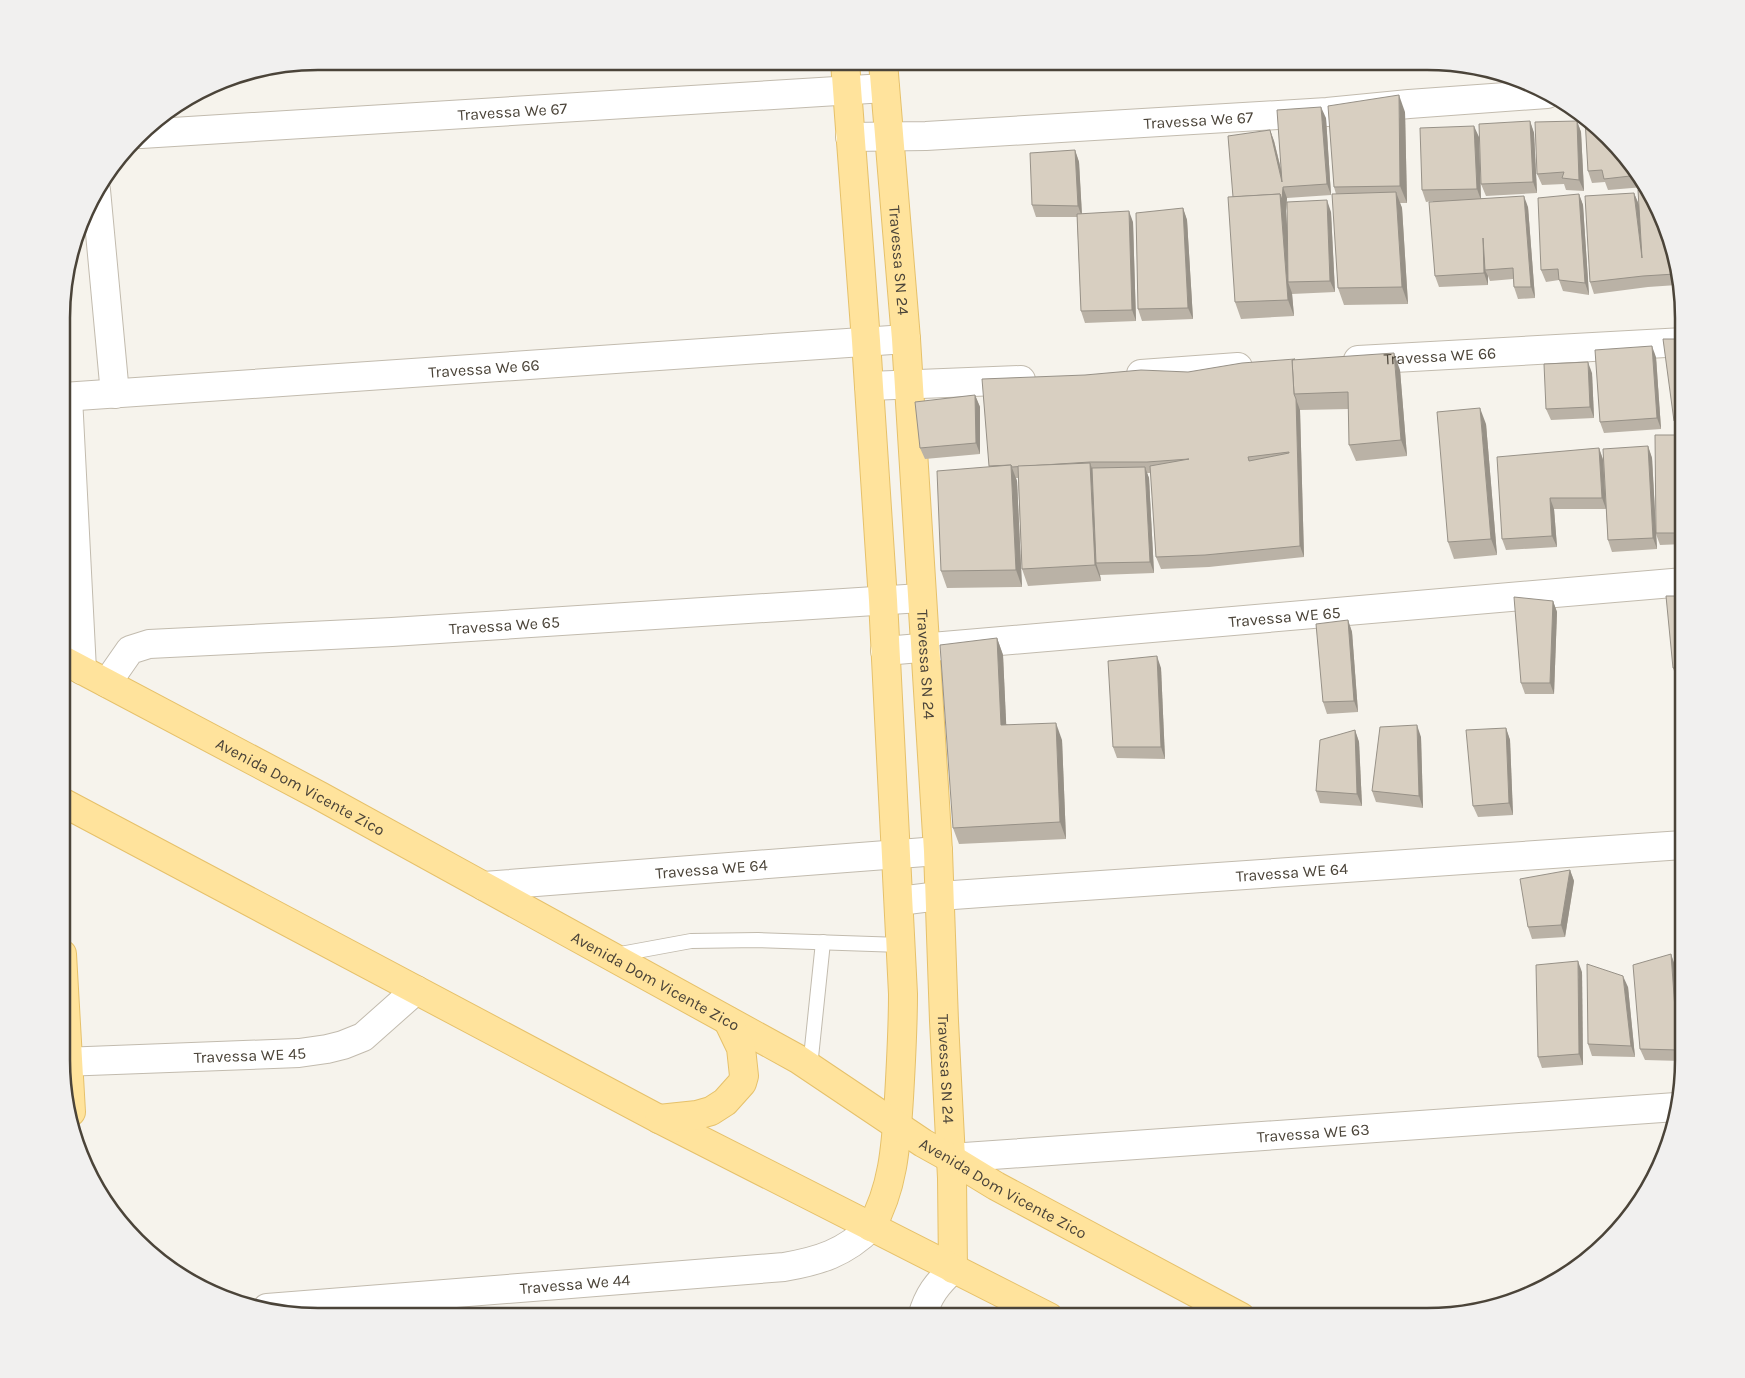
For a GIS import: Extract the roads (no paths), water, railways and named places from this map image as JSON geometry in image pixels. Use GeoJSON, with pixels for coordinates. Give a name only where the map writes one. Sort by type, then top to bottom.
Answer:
{"type":"FeatureCollection","features":[{"type":"Feature","properties":{"kind":"main road"},"geometry":{"type":"LineString","coordinates":[[845,70],[866,341],[883,600],[901,945],[902,1030],[894,1158],[886,1194],[880,1211],[871,1227]]}},
{"type":"Feature","properties":{"kind":"main road","name":"Travessa SN 24"},"geometry":{"type":"LineString","coordinates":[[884,75],[906,339],[938,850],[952,1178],[953,1269]]}},
{"type":"Feature","properties":{"kind":"main road","name":"Avenida Dom Vicente Zico"},"geometry":{"type":"LineString","coordinates":[[72,665],[320,796],[728,1021],[810,1067],[923,1143],[996,1186],[1224,1308]]}},
{"type":"Feature","properties":{"kind":"main road"},"geometry":{"type":"LineString","coordinates":[[70,806],[658,1119],[953,1269],[1014,1307]]}},
{"type":"Feature","properties":{"kind":"main road"},"geometry":{"type":"LineString","coordinates":[[658,1119],[697,1115],[711,1110],[725,1102],[742,1083],[744,1076],[741,1048],[728,1021]]}},
{"type":"Feature","properties":{"kind":"street","name":"Travessa We 67"},"geometry":{"type":"LineString","coordinates":[[152,133],[846,90],[884,75]]}},
{"type":"Feature","properties":{"kind":"street","name":"Travessa We 67"},"geometry":{"type":"LineString","coordinates":[[850,138],[936,136],[1327,112],[1535,95]]}},
{"type":"Feature","properties":{"kind":"street"},"geometry":{"type":"LineString","coordinates":[[97,205],[115,394]]}},
{"type":"Feature","properties":{"kind":"street","name":"Travessa We 66"},"geometry":{"type":"LineString","coordinates":[[70,397],[906,339]]}},
{"type":"Feature","properties":{"kind":"street","name":"Travessa WE 66"},"geometry":{"type":"LineString","coordinates":[[1335,362],[1675,342]]}},
{"type":"Feature","properties":{"kind":"street"},"geometry":{"type":"LineString","coordinates":[[1118,375],[1261,366]]}},
{"type":"Feature","properties":{"kind":"street"},"geometry":{"type":"LineString","coordinates":[[869,386],[1041,380]]}},
{"type":"Feature","properties":{"kind":"street","name":"Travessa WE 65"},"geometry":{"type":"LineString","coordinates":[[886,651],[1675,583]]}},
{"type":"Feature","properties":{"kind":"street"},"geometry":{"type":"LineString","coordinates":[[70,588],[72,665]]}},
{"type":"Feature","properties":{"kind":"street","name":"Travessa We 65"},"geometry":{"type":"LineString","coordinates":[[106,683],[130,650],[149,644],[383,632],[921,598]]}},
{"type":"Feature","properties":{"kind":"street","name":"Travessa WE 64"},"geometry":{"type":"LineString","coordinates":[[899,901],[939,896],[1675,846]]}},
{"type":"Feature","properties":{"kind":"street","name":"Travessa WE 64"},"geometry":{"type":"LineString","coordinates":[[484,886],[938,850]]}},
{"type":"Feature","properties":{"kind":"street","name":"Travessa WE 45"},"geometry":{"type":"LineString","coordinates":[[70,1061],[299,1053],[327,1050],[363,1037],[416,990]]}},
{"type":"Feature","properties":{"kind":"street","name":"Travessa WE 63"},"geometry":{"type":"LineString","coordinates":[[950,1158],[1670,1107]]}},
{"type":"Feature","properties":{"kind":"street","name":"Travessa We 44"},"geometry":{"type":"LineString","coordinates":[[289,1306],[784,1267],[816,1261],[840,1251],[859,1240],[871,1227]]}},
{"type":"Feature","properties":{"kind":"street"},"geometry":{"type":"LineString","coordinates":[[924,1308],[937,1283],[953,1269]]}},
{"type":"Feature","properties":{"kind":"lane"},"geometry":{"type":"LineString","coordinates":[[609,956],[692,941],[758,940],[901,945]]}},
{"type":"Feature","properties":{"kind":"lane"},"geometry":{"type":"LineString","coordinates":[[810,1067],[823,942]]}}]}
